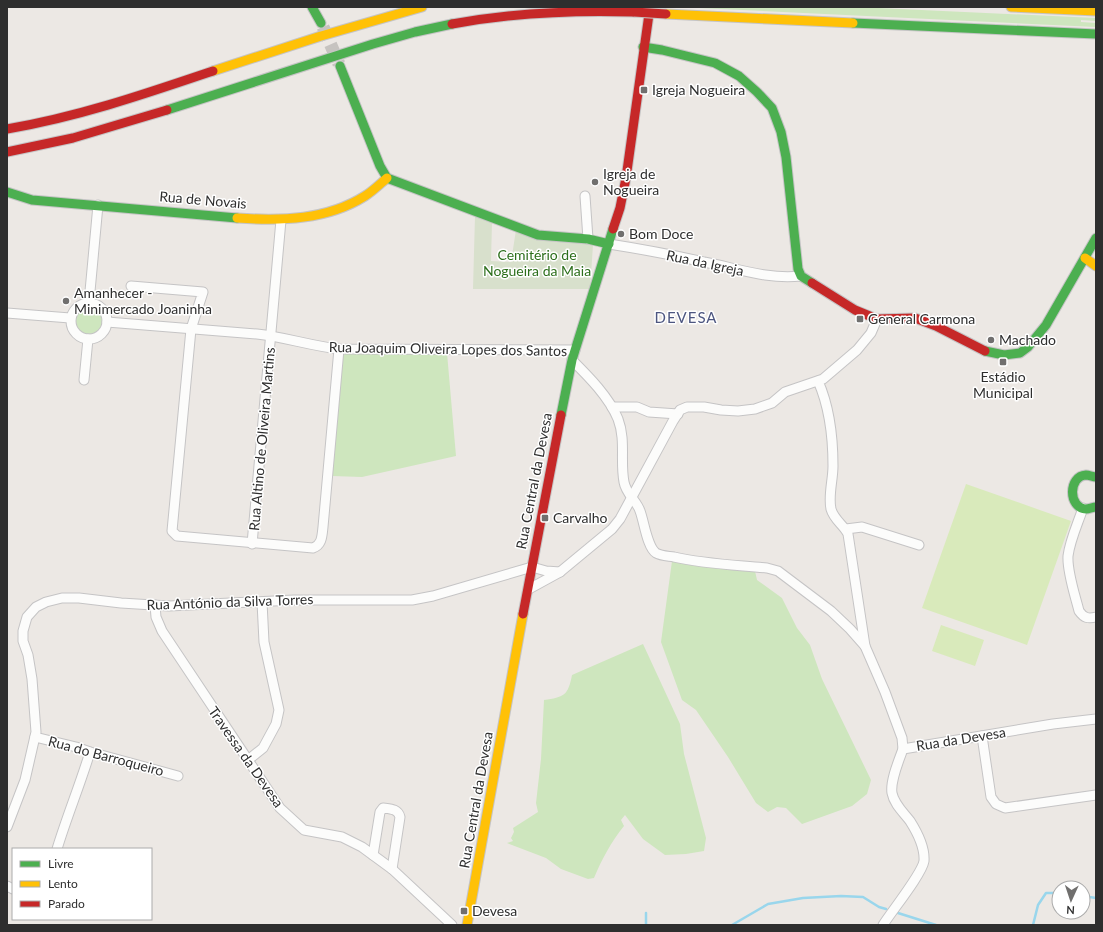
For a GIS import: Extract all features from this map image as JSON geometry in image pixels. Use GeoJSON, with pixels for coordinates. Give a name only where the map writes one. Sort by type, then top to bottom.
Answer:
{"type":"FeatureCollection","features":[{"type":"Feature","properties":{"kind":"main road"},"geometry":{"type":"LineString","coordinates":[[312,7],[321,23]]}},
{"type":"Feature","properties":{"kind":"main road"},"geometry":{"type":"LineString","coordinates":[[7,130],[54,120],[111,104],[382,17],[422,7]]}},
{"type":"Feature","properties":{"kind":"main road","name":"Rua Central da Devesa"},"geometry":{"type":"LineString","coordinates":[[467,925],[532,567],[572,360],[610,244],[620,208],[626,178],[643,47],[650,7]]}},
{"type":"Feature","properties":{"kind":"main road"},"geometry":{"type":"LineString","coordinates":[[1011,7],[1096,11]]}},
{"type":"Feature","properties":{"kind":"main road"},"geometry":{"type":"LineString","coordinates":[[7,152],[42,146],[100,131],[370,44],[415,32],[468,21],[520,14],[584,11],[634,12],[1096,34]]}},
{"type":"Feature","properties":{"kind":"main road"},"geometry":{"type":"LineString","coordinates":[[643,47],[715,63],[740,76],[772,108],[781,132],[786,157],[798,269],[801,276],[855,310],[877,319],[915,318],[936,326],[987,352],[1004,355],[1020,353],[1028,347],[1046,325],[1096,238]]}},
{"type":"Feature","properties":{"kind":"main road"},"geometry":{"type":"LineString","coordinates":[[340,66],[380,166],[387,178],[538,235],[588,239],[610,244]]}},
{"type":"Feature","properties":{"kind":"main road","name":"Rua de Novais"},"geometry":{"type":"LineString","coordinates":[[7,192],[32,200],[266,220],[281,220],[320,216],[338,210],[363,197],[387,178]]}},
{"type":"Feature","properties":{"kind":"main road"},"geometry":{"type":"LineString","coordinates":[[1085,258],[1096,266]]}},
{"type":"Feature","properties":{"kind":"main road"},"geometry":{"type":"LineString","coordinates":[[1096,477],[1082,477],[1078,479],[1072,487],[1072,497],[1078,506],[1089,509],[1096,507]]}},
{"type":"Feature","properties":{"kind":"street"},"geometry":{"type":"LineString","coordinates":[[585,196],[588,239]]}},
{"type":"Feature","properties":{"kind":"street"},"geometry":{"type":"LineString","coordinates":[[89,302],[98,206]]}},
{"type":"Feature","properties":{"kind":"street","name":"Rua Altino de Oliveira Martins"},"geometry":{"type":"LineString","coordinates":[[252,544],[281,220]]}},
{"type":"Feature","properties":{"kind":"street","name":"Rua da Igreja"},"geometry":{"type":"LineString","coordinates":[[610,244],[704,262],[750,273],[788,278],[801,276]]}},
{"type":"Feature","properties":{"kind":"street"},"geometry":{"type":"LineString","coordinates":[[131,286],[203,292],[191,329],[172,531],[174,534],[182,537],[252,544],[313,548],[318,546],[321,541],[339,349]]}},
{"type":"Feature","properties":{"kind":"street"},"geometry":{"type":"LineString","coordinates":[[89,302],[102,308],[107,322],[105,330],[102,334],[93,339],[80,337],[74,332],[71,326],[70,318],[75,308],[89,302]]}},
{"type":"Feature","properties":{"kind":"street"},"geometry":{"type":"LineString","coordinates":[[7,313],[70,318]]}},
{"type":"Feature","properties":{"kind":"street"},"geometry":{"type":"LineString","coordinates":[[528,589],[560,572],[612,529],[620,519],[672,421],[680,410],[687,407],[696,406],[738,411],[755,409],[772,403],[786,392],[823,380],[857,350],[871,333],[877,319]]}},
{"type":"Feature","properties":{"kind":"street","name":"Rua Joaquim Oliveira Lopes dos Santos"},"geometry":{"type":"LineString","coordinates":[[107,322],[271,335],[317,346],[339,349],[575,350]]}},
{"type":"Feature","properties":{"kind":"street"},"geometry":{"type":"LineString","coordinates":[[84,380],[88,339]]}},
{"type":"Feature","properties":{"kind":"street"},"geometry":{"type":"LineString","coordinates":[[572,360],[584,372],[612,407],[619,421],[622,436],[624,483],[631,498],[640,509],[651,546],[656,552],[687,560],[767,568],[778,571],[831,611],[865,646]]}},
{"type":"Feature","properties":{"kind":"street"},"geometry":{"type":"LineString","coordinates":[[818,381],[825,397],[832,428],[833,466],[831,508],[833,516],[846,529],[848,534],[865,646],[885,692],[902,738],[903,748]]}},
{"type":"Feature","properties":{"kind":"street"},"geometry":{"type":"LineString","coordinates":[[612,407],[637,408],[650,412],[678,414]]}},
{"type":"Feature","properties":{"kind":"street"},"geometry":{"type":"LineString","coordinates":[[1083,508],[1070,545],[1068,556],[1069,568],[1079,611],[1082,616],[1088,618],[1096,617]]}},
{"type":"Feature","properties":{"kind":"street"},"geometry":{"type":"LineString","coordinates":[[846,529],[862,527],[919,545]]}},
{"type":"Feature","properties":{"kind":"street"},"geometry":{"type":"LineString","coordinates":[[532,567],[546,571],[560,572]]}},
{"type":"Feature","properties":{"kind":"street","name":"Rua António da Silva Torres"},"geometry":{"type":"LineString","coordinates":[[7,828],[25,780],[36,732],[28,655],[23,641],[23,631],[27,617],[36,607],[46,602],[62,598],[79,598],[155,606],[193,606],[320,599],[412,600],[433,596],[532,567]]}},
{"type":"Feature","properties":{"kind":"street"},"geometry":{"type":"LineString","coordinates":[[248,760],[264,748],[276,724],[279,710],[264,642],[262,602]]}},
{"type":"Feature","properties":{"kind":"street","name":"Travessa da Devesa"},"geometry":{"type":"LineString","coordinates":[[155,606],[156,618],[162,631],[280,808],[304,830],[342,837],[362,847],[392,869],[452,925]]}},
{"type":"Feature","properties":{"kind":"street","name":"Rua da Devesa"},"geometry":{"type":"LineString","coordinates":[[883,925],[916,877],[924,861],[922,845],[910,822],[896,803],[892,792],[894,777],[903,748],[1053,724],[1096,719]]}},
{"type":"Feature","properties":{"kind":"street"},"geometry":{"type":"LineString","coordinates":[[982,736],[991,797],[996,804],[1005,808],[1096,795]]}},
{"type":"Feature","properties":{"kind":"street","name":"Rua do Barroqueiro"},"geometry":{"type":"LineString","coordinates":[[35,737],[178,776]]}},
{"type":"Feature","properties":{"kind":"street"},"geometry":{"type":"LineString","coordinates":[[57,848],[64,825],[81,783],[90,752]]}},
{"type":"Feature","properties":{"kind":"street"},"geometry":{"type":"LineString","coordinates":[[373,855],[380,812],[383,808],[396,810],[400,817],[392,869]]}},
{"type":"Feature","properties":{"kind":"green space"},"geometry":{"type":"Polygon","coordinates":[[[678,7],[857,7],[1096,18],[1096,21],[1081,20],[1081,22],[1096,23],[1096,27],[678,7]]]}},
{"type":"Feature","properties":{"kind":"green space","name":"Cemitério de Nogueira da Maia"},"geometry":{"type":"Polygon","coordinates":[[[475,216],[492,222],[491,261],[511,262],[516,230],[593,245],[590,289],[473,289],[475,216]]]}},
{"type":"Feature","properties":{"kind":"green space"},"geometry":{"type":"Polygon","coordinates":[[[88,307],[94,308],[98,311],[101,315],[101,327],[98,331],[94,334],[88,335],[82,334],[78,331],[75,327],[74,321],[75,315],[78,311],[82,308],[88,307]]]}},
{"type":"Feature","properties":{"kind":"green space"},"geometry":{"type":"Polygon","coordinates":[[[348,353],[447,353],[456,456],[362,477],[332,476],[343,355],[348,353]]]}},
{"type":"Feature","properties":{"kind":"green space"},"geometry":{"type":"Polygon","coordinates":[[[966,484],[1071,521],[1027,645],[922,608],[966,484]]]}},
{"type":"Feature","properties":{"kind":"green space"},"geometry":{"type":"Polygon","coordinates":[[[672,561],[755,571],[757,580],[782,598],[797,628],[810,645],[822,679],[871,780],[867,794],[852,806],[802,824],[786,808],[777,807],[768,812],[756,803],[728,757],[696,710],[682,700],[661,642],[672,561]]]}},
{"type":"Feature","properties":{"kind":"green space"},"geometry":{"type":"Polygon","coordinates":[[[941,625],[984,640],[975,666],[932,651],[941,625]]]}},
{"type":"Feature","properties":{"kind":"green space"},"geometry":{"type":"Polygon","coordinates":[[[643,644],[680,724],[684,754],[706,838],[704,851],[665,855],[643,839],[625,815],[621,820],[624,826],[607,851],[594,878],[588,879],[561,869],[546,858],[507,843],[513,841],[511,838],[514,832],[513,828],[538,812],[536,803],[541,759],[544,700],[556,698],[564,694],[569,687],[572,675],[643,644]]]}},
{"type":"Feature","properties":{"kind":"waterway"},"geometry":{"type":"LineString","coordinates":[[1033,925],[1038,905],[1046,893],[1051,893]]}},
{"type":"Feature","properties":{"kind":"waterway"},"geometry":{"type":"LineString","coordinates":[[732,925],[768,904],[803,898],[841,896],[863,897],[879,907],[886,909]]}},
{"type":"Feature","properties":{"kind":"waterway"},"geometry":{"type":"LineString","coordinates":[[1091,897],[1096,898]]}},
{"type":"Feature","properties":{"kind":"waterway"},"geometry":{"type":"LineString","coordinates":[[646,913],[646,925]]}},
{"type":"Feature","properties":{"kind":"waterway"},"geometry":{"type":"LineString","coordinates":[[898,913],[936,925]]}},
{"type":"Feature","properties":{"kind":"tunnel"},"geometry":{"type":"LineString","coordinates":[[323,27],[339,64]]}},
{"type":"Feature","properties":{"kind":"traffic: fast"},"geometry":{"type":"LineString","coordinates":[[312,7],[321,23]]}},
{"type":"Feature","properties":{"kind":"traffic: fast"},"geometry":{"type":"LineString","coordinates":[[853,23],[1096,34]]}},
{"type":"Feature","properties":{"kind":"traffic: fast"},"geometry":{"type":"LineString","coordinates":[[167,110],[373,44],[415,32],[452,24]]}},
{"type":"Feature","properties":{"kind":"traffic: fast"},"geometry":{"type":"LineString","coordinates":[[643,47],[715,63],[739,76],[772,108],[781,132],[786,157],[798,269],[801,276],[812,283]]}},
{"type":"Feature","properties":{"kind":"traffic: fast"},"geometry":{"type":"LineString","coordinates":[[340,66],[380,166],[387,178],[538,235],[588,239],[609,244]]}},
{"type":"Feature","properties":{"kind":"traffic: fast"},"geometry":{"type":"LineString","coordinates":[[7,192],[32,200],[237,218]]}},
{"type":"Feature","properties":{"kind":"traffic: fast"},"geometry":{"type":"LineString","coordinates":[[561,415],[572,360],[613,229]]}},
{"type":"Feature","properties":{"kind":"traffic: fast"},"geometry":{"type":"LineString","coordinates":[[985,351],[1004,355],[1020,353],[1028,347],[1046,325],[1096,238]]}},
{"type":"Feature","properties":{"kind":"traffic: fast"},"geometry":{"type":"LineString","coordinates":[[1096,477],[1086,475],[1080,477],[1073,486],[1072,492],[1073,498],[1080,507],[1086,509],[1096,507]]}},
{"type":"Feature","properties":{"kind":"traffic: slow"},"geometry":{"type":"LineString","coordinates":[[213,71],[321,36],[422,7]]}},
{"type":"Feature","properties":{"kind":"traffic: slow"},"geometry":{"type":"LineString","coordinates":[[1011,7],[1096,11]]}},
{"type":"Feature","properties":{"kind":"traffic: slow"},"geometry":{"type":"LineString","coordinates":[[666,14],[853,23]]}},
{"type":"Feature","properties":{"kind":"traffic: slow"},"geometry":{"type":"LineString","coordinates":[[237,218],[287,219],[320,214],[350,204],[374,190],[387,178]]}},
{"type":"Feature","properties":{"kind":"traffic: slow"},"geometry":{"type":"LineString","coordinates":[[1085,258],[1096,266]]}},
{"type":"Feature","properties":{"kind":"traffic: slow"},"geometry":{"type":"LineString","coordinates":[[467,925],[523,614]]}},
{"type":"Feature","properties":{"kind":"traffic: jam"},"geometry":{"type":"LineString","coordinates":[[613,229],[620,208],[626,178],[650,7]]}},
{"type":"Feature","properties":{"kind":"traffic: jam"},"geometry":{"type":"LineString","coordinates":[[452,24],[497,17],[543,13],[588,11],[634,12]]}},
{"type":"Feature","properties":{"kind":"traffic: jam"},"geometry":{"type":"LineString","coordinates":[[634,12],[666,14]]}},
{"type":"Feature","properties":{"kind":"traffic: jam"},"geometry":{"type":"LineString","coordinates":[[7,129],[85,111],[213,71]]}},
{"type":"Feature","properties":{"kind":"traffic: jam"},"geometry":{"type":"LineString","coordinates":[[7,152],[73,138],[167,110]]}},
{"type":"Feature","properties":{"kind":"traffic: jam"},"geometry":{"type":"LineString","coordinates":[[812,283],[855,310],[877,319],[915,318],[936,326],[985,351]]}},
{"type":"Feature","properties":{"kind":"traffic: jam"},"geometry":{"type":"LineString","coordinates":[[523,614],[561,415]]}},
{"type":"Feature","properties":{"kind":"place","name":"Igreja Nogueira"},"geometry":{"type":"Point","coordinates":[644,90]}},
{"type":"Feature","properties":{"kind":"place","name":"Igreja de Nogueira"},"geometry":{"type":"Point","coordinates":[595,182]}},
{"type":"Feature","properties":{"kind":"place","name":"Bom Doce"},"geometry":{"type":"Point","coordinates":[621,234]}},
{"type":"Feature","properties":{"kind":"place","name":"Amanhecer - Minimercado Joaninha"},"geometry":{"type":"Point","coordinates":[66,301]}},
{"type":"Feature","properties":{"kind":"place","name":"General Carmona"},"geometry":{"type":"Point","coordinates":[860,319]}},
{"type":"Feature","properties":{"kind":"place","name":"Machado"},"geometry":{"type":"Point","coordinates":[991,340]}},
{"type":"Feature","properties":{"kind":"place","name":"Estádio Municipal"},"geometry":{"type":"Point","coordinates":[1003,362]}},
{"type":"Feature","properties":{"kind":"place","name":"Carvalho"},"geometry":{"type":"Point","coordinates":[545,518]}},
{"type":"Feature","properties":{"kind":"place","name":"Devesa"},"geometry":{"type":"Point","coordinates":[464,911]}},
{"type":"Feature","properties":{"kind":"district","name":"DEVESA"},"geometry":{"type":"Point","coordinates":[686,318]}}]}
